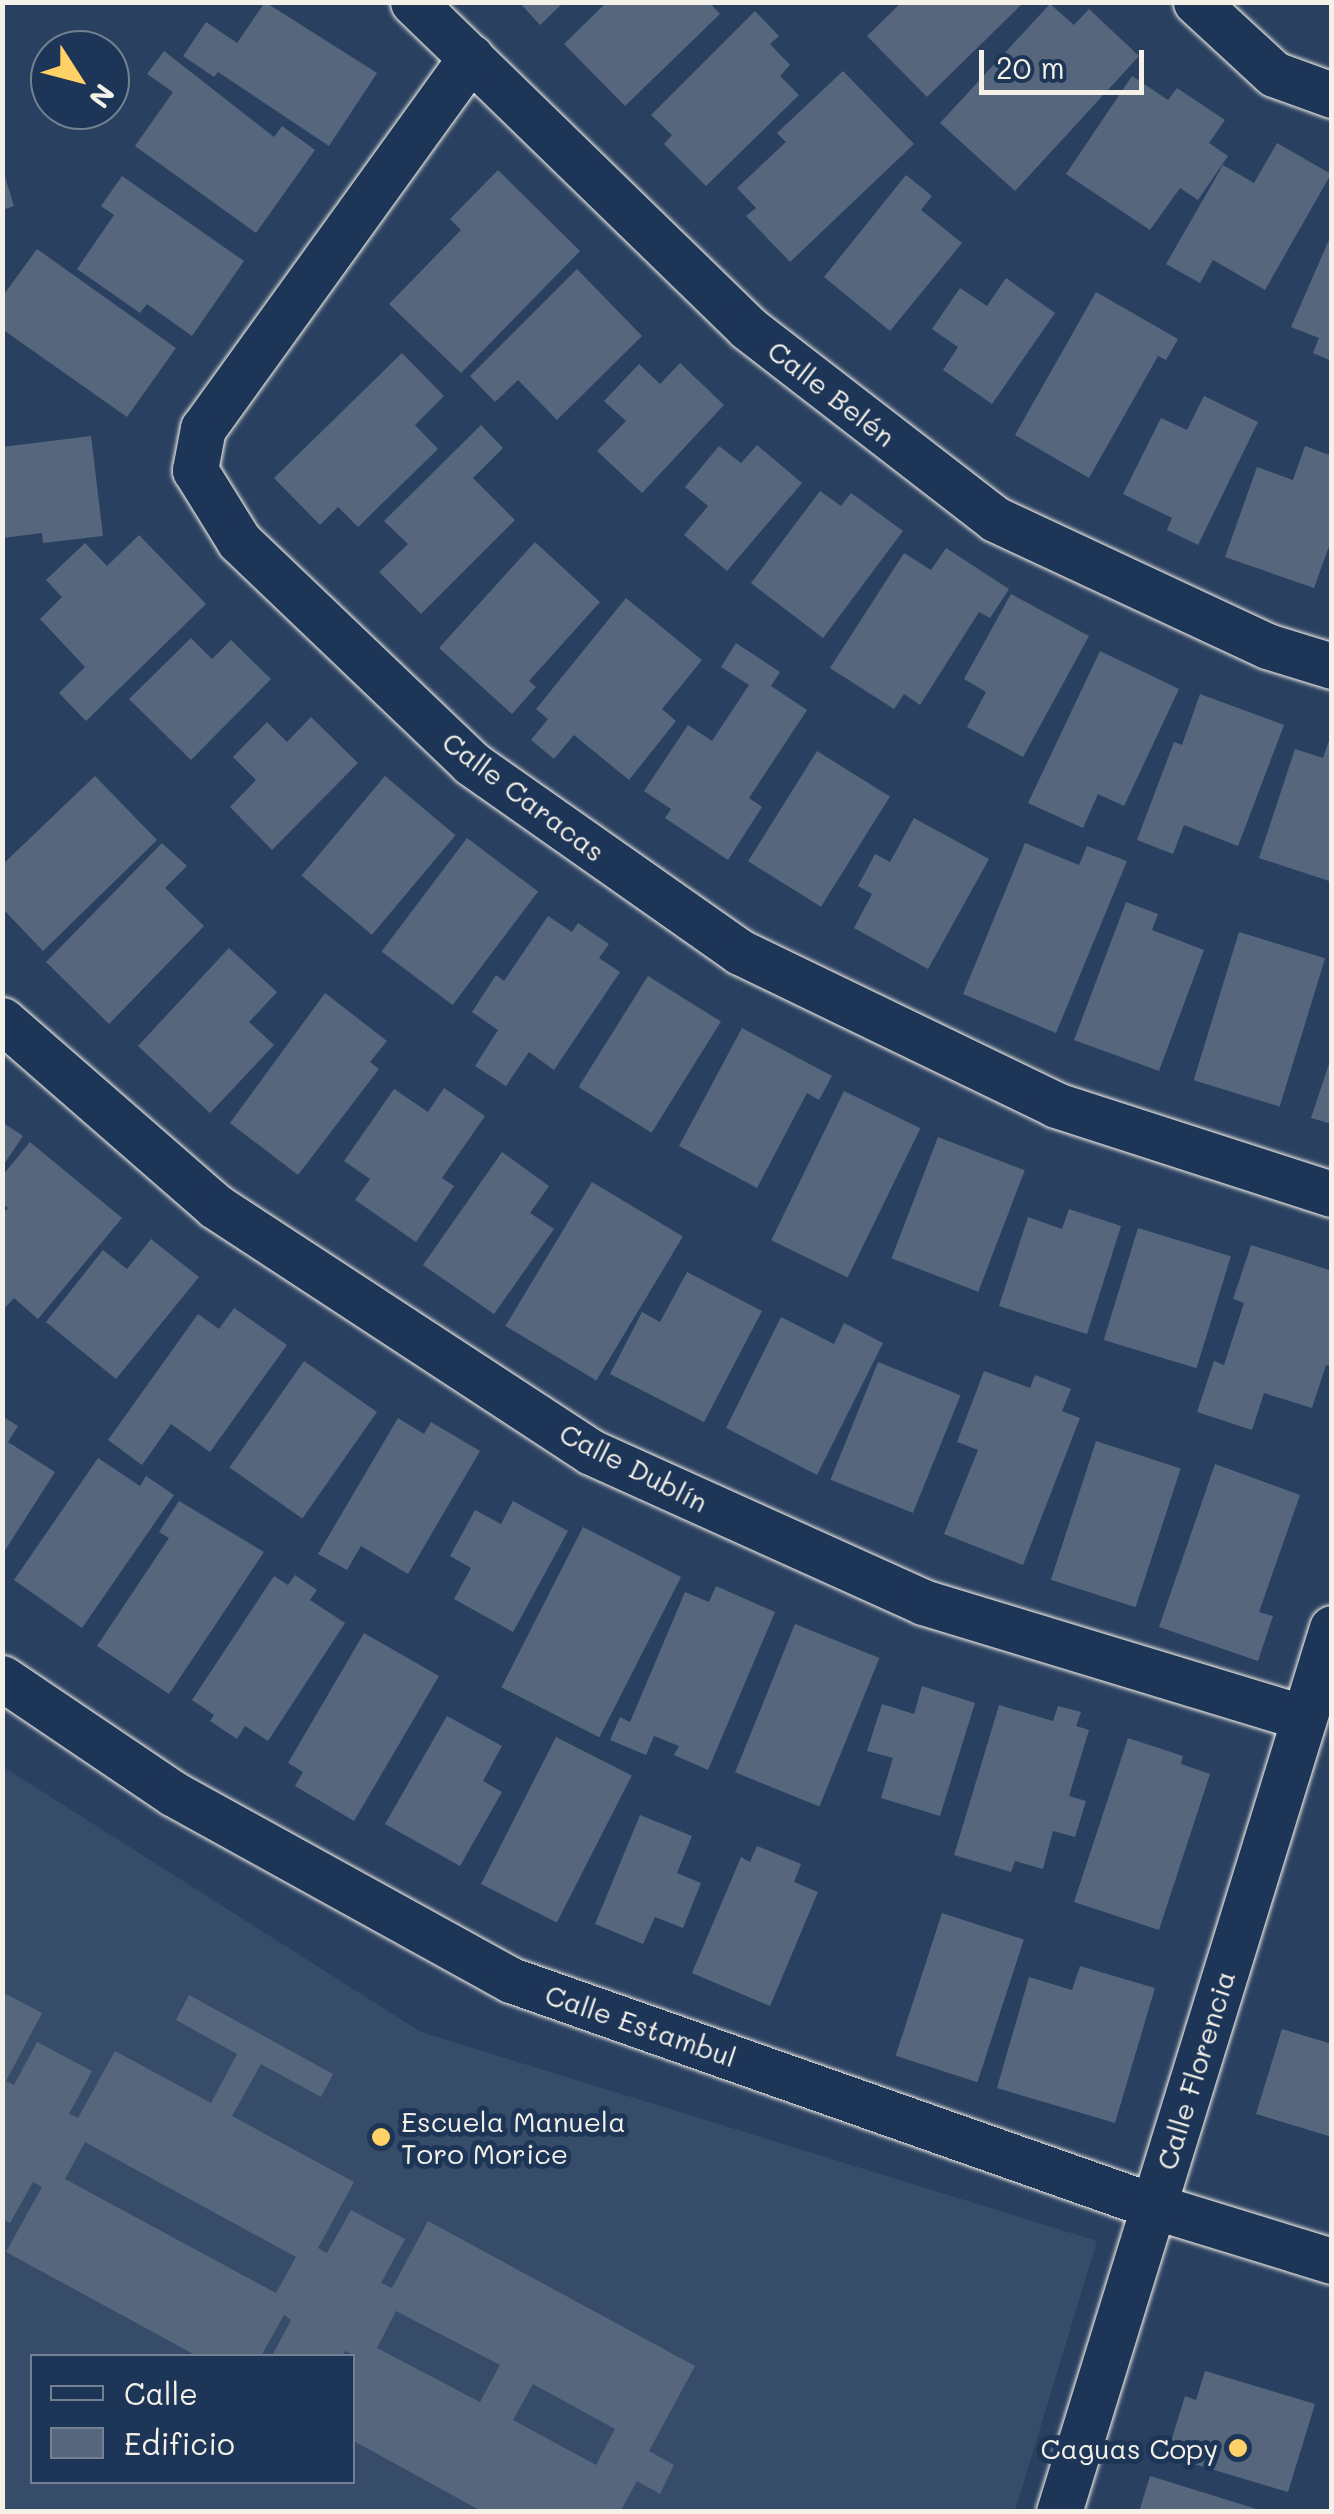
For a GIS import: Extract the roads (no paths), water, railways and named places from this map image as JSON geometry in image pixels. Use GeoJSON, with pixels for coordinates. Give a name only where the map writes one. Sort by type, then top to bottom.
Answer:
{"type":"FeatureCollection","features":[{"type":"Feature","properties":{"kind":"street","name":"Calle Belén"},"geometry":{"type":"LineString","coordinates":[[412,2],[748,328],[995,519],[1267,646],[1332,666]]}},
{"type":"Feature","properties":{"kind":"street"},"geometry":{"type":"LineString","coordinates":[[1196,2],[1274,74],[1332,95]]}},
{"type":"Feature","properties":{"kind":"street","name":"Calle Caracas"},"geometry":{"type":"LineString","coordinates":[[471,57],[202,428],[195,470],[240,542],[471,763],[740,952],[1056,1105],[1332,1194]]}},
{"type":"Feature","properties":{"kind":"street","name":"Calle Dublín"},"geometry":{"type":"LineString","coordinates":[[2,1020],[215,1206],[591,1452],[923,1602],[1304,1718]]}},
{"type":"Feature","properties":{"kind":"street","name":"Calle Florencia"},"geometry":{"type":"LineString","coordinates":[[1059,2512],[1332,1628]]}},
{"type":"Feature","properties":{"kind":"street","name":"Calle Estambul"},"geometry":{"type":"LineString","coordinates":[[2,1678],[174,1794],[511,1980],[1153,2206],[1332,2261]]}},
{"type":"Feature","properties":{"kind":"place","name":"Escuela Manuela Toro Morice"},"geometry":{"type":"Point","coordinates":[381,2137]}},
{"type":"Feature","properties":{"kind":"place","name":"Caguas Copy"},"geometry":{"type":"Point","coordinates":[1238,2448]}}]}
